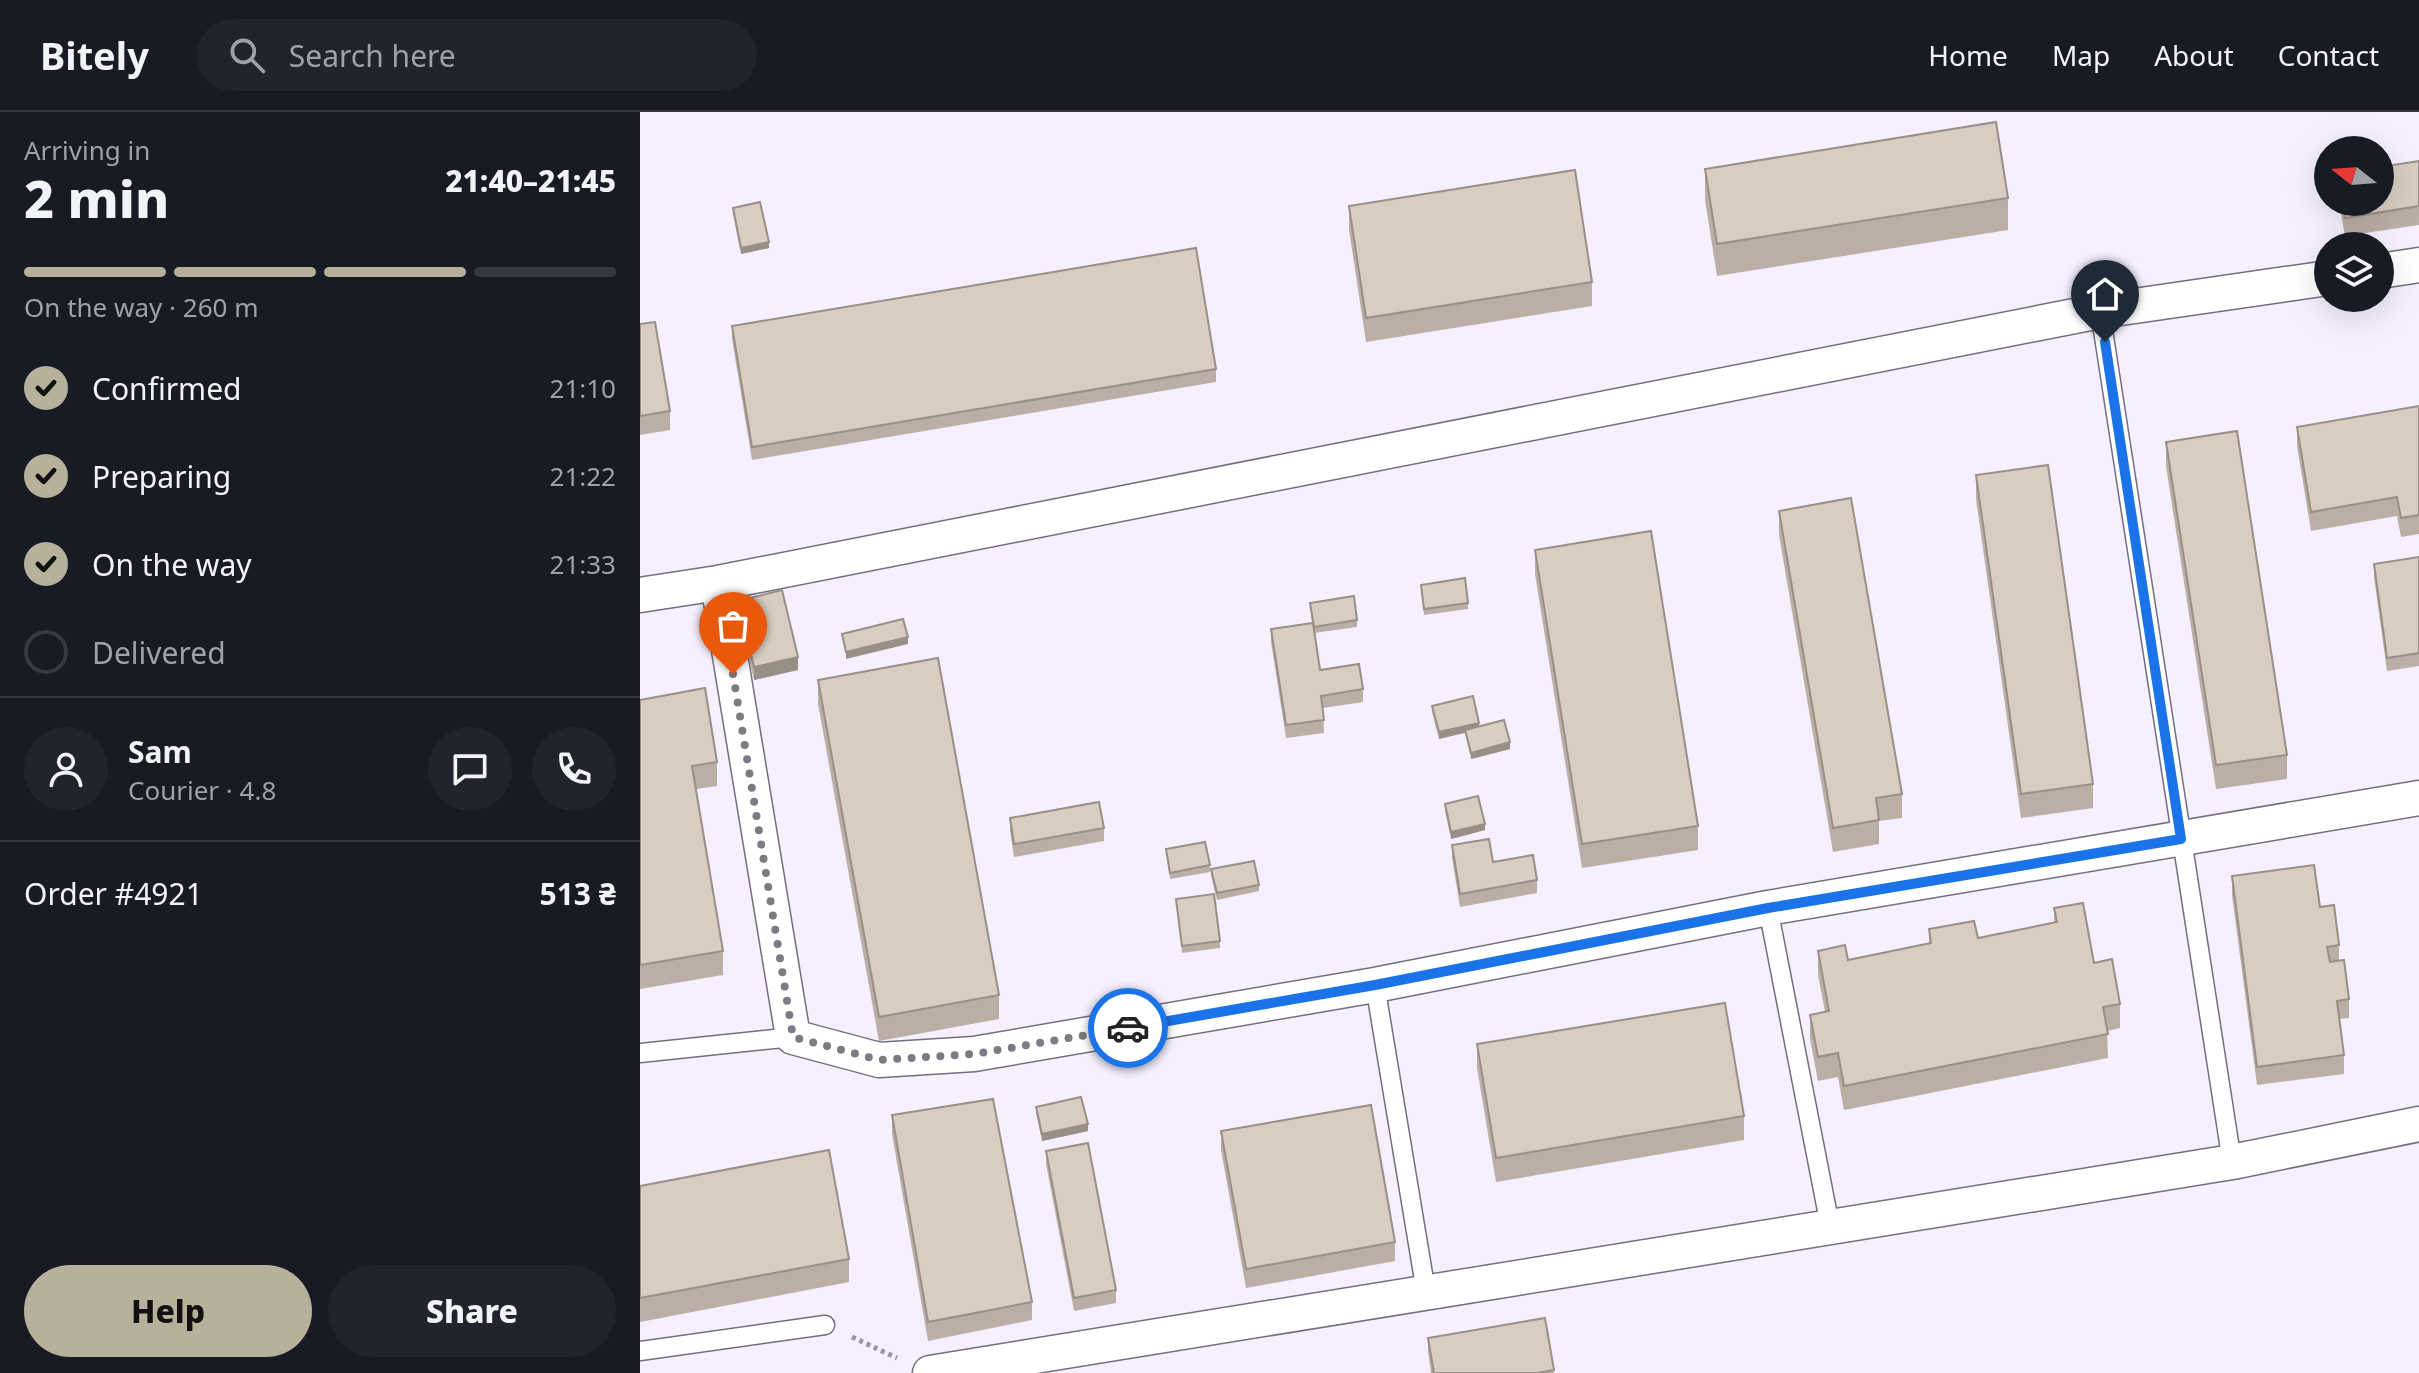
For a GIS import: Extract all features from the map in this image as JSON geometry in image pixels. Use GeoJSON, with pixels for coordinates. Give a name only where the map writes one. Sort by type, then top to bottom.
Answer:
{"type":"FeatureCollection","features":[{"type":"Feature","properties":{"kind":"street"},"geometry":{"type":"LineString","coordinates":[[2394,269],[2419,265]]}},
{"type":"Feature","properties":{"kind":"street"},"geometry":{"type":"LineString","coordinates":[[640,595],[718,583],[2100,311],[2314,280]]}},
{"type":"Feature","properties":{"kind":"street"},"geometry":{"type":"LineString","coordinates":[[718,583],[793,1037],[879,1060],[974,1054],[1375,985],[1768,908],[2419,798]]}},
{"type":"Feature","properties":{"kind":"street"},"geometry":{"type":"LineString","coordinates":[[916,1367],[1426,1292],[2232,1162],[2419,1124]]}},
{"type":"Feature","properties":{"kind":"lane"},"geometry":{"type":"LineString","coordinates":[[2100,311],[2232,1162]]}},
{"type":"Feature","properties":{"kind":"lane"},"geometry":{"type":"LineString","coordinates":[[1768,908],[1830,1226]]}},
{"type":"Feature","properties":{"kind":"lane"},"geometry":{"type":"LineString","coordinates":[[1375,985],[1426,1292]]}},
{"type":"Feature","properties":{"kind":"lane"},"geometry":{"type":"LineString","coordinates":[[640,1053],[793,1037]]}},
{"type":"Feature","properties":{"kind":"lane"},"geometry":{"type":"LineString","coordinates":[[640,1351],[825,1325]]}},
{"type":"Feature","properties":{"kind":"path"},"geometry":{"type":"LineString","coordinates":[[825,1325],[916,1367]]}},
{"type":"Feature","properties":{"kind":"building"},"geometry":{"type":"Polygon","coordinates":[[[1996,122],[2008,198],[1717,244],[1705,169],[1996,122]]]}},
{"type":"Feature","properties":{"kind":"building"},"geometry":{"type":"Polygon","coordinates":[[[2419,161],[2419,206],[2394,210],[2394,165],[2419,161]]]}},
{"type":"Feature","properties":{"kind":"building"},"geometry":{"type":"Polygon","coordinates":[[[1575,170],[1592,282],[1366,318],[1349,206],[1575,170]]]}},
{"type":"Feature","properties":{"kind":"building"},"geometry":{"type":"Polygon","coordinates":[[[760,202],[769,242],[741,248],[733,208],[760,202]]]}},
{"type":"Feature","properties":{"kind":"building"},"geometry":{"type":"Polygon","coordinates":[[[1196,248],[1216,369],[752,447],[732,326],[1196,248]]]}},
{"type":"Feature","properties":{"kind":"building"},"geometry":{"type":"Polygon","coordinates":[[[655,322],[670,411],[640,416],[640,324],[655,322]]]}},
{"type":"Feature","properties":{"kind":"building"},"geometry":{"type":"Polygon","coordinates":[[[2419,406],[2419,515],[2401,518],[2397,497],[2311,512],[2297,427],[2419,406]]]}},
{"type":"Feature","properties":{"kind":"building"},"geometry":{"type":"Polygon","coordinates":[[[2237,431],[2287,755],[2216,765],[2166,442],[2237,431]]]}},
{"type":"Feature","properties":{"kind":"building"},"geometry":{"type":"Polygon","coordinates":[[[2048,465],[2093,784],[2021,794],[1976,475],[2048,465]]]}},
{"type":"Feature","properties":{"kind":"building"},"geometry":{"type":"Polygon","coordinates":[[[1851,498],[1902,794],[1876,798],[1879,820],[1833,828],[1779,511],[1851,498]]]}},
{"type":"Feature","properties":{"kind":"building"},"geometry":{"type":"Polygon","coordinates":[[[1651,531],[1698,826],[1582,844],[1535,550],[1651,531]]]}},
{"type":"Feature","properties":{"kind":"building"},"geometry":{"type":"Polygon","coordinates":[[[2419,557],[2419,653],[2387,658],[2374,564],[2419,557]]]}},
{"type":"Feature","properties":{"kind":"building"},"geometry":{"type":"Polygon","coordinates":[[[1465,578],[1468,603],[1424,609],[1421,585],[1465,578]]]}},
{"type":"Feature","properties":{"kind":"building"},"geometry":{"type":"Polygon","coordinates":[[[782,590],[798,657],[754,667],[738,601],[782,590]]]}},
{"type":"Feature","properties":{"kind":"building"},"geometry":{"type":"Polygon","coordinates":[[[1354,596],[1357,620],[1314,627],[1310,603],[1354,596]]]}},
{"type":"Feature","properties":{"kind":"building"},"geometry":{"type":"Polygon","coordinates":[[[903,619],[908,637],[846,652],[842,634],[903,619]]]}},
{"type":"Feature","properties":{"kind":"building"},"geometry":{"type":"Polygon","coordinates":[[[1313,623],[1320,670],[1359,664],[1363,689],[1321,696],[1324,720],[1286,725],[1271,629],[1313,623]]]}},
{"type":"Feature","properties":{"kind":"building"},"geometry":{"type":"Polygon","coordinates":[[[938,658],[999,995],[879,1017],[818,680],[938,658]]]}},
{"type":"Feature","properties":{"kind":"building"},"geometry":{"type":"Polygon","coordinates":[[[705,688],[717,762],[692,766],[723,951],[640,965],[640,700],[705,688]]]}},
{"type":"Feature","properties":{"kind":"building"},"geometry":{"type":"Polygon","coordinates":[[[1473,696],[1479,723],[1439,732],[1432,706],[1473,696]]]}},
{"type":"Feature","properties":{"kind":"building"},"geometry":{"type":"Polygon","coordinates":[[[1504,720],[1510,742],[1471,753],[1465,730],[1504,720]]]}},
{"type":"Feature","properties":{"kind":"building"},"geometry":{"type":"Polygon","coordinates":[[[1478,796],[1485,824],[1451,832],[1445,804],[1478,796]]]}},
{"type":"Feature","properties":{"kind":"building"},"geometry":{"type":"Polygon","coordinates":[[[1099,802],[1104,828],[1014,844],[1010,818],[1099,802]]]}},
{"type":"Feature","properties":{"kind":"building"},"geometry":{"type":"Polygon","coordinates":[[[1489,839],[1493,862],[1533,855],[1537,880],[1460,894],[1452,845],[1489,839]]]}},
{"type":"Feature","properties":{"kind":"building"},"geometry":{"type":"Polygon","coordinates":[[[1205,842],[1210,865],[1170,873],[1166,849],[1205,842]]]}},
{"type":"Feature","properties":{"kind":"building"},"geometry":{"type":"Polygon","coordinates":[[[1254,861],[1259,885],[1217,893],[1211,869],[1254,861]]]}},
{"type":"Feature","properties":{"kind":"building"},"geometry":{"type":"Polygon","coordinates":[[[2314,865],[2320,907],[2334,905],[2339,945],[2327,947],[2330,962],[2344,960],[2349,999],[2337,1001],[2344,1055],[2257,1067],[2232,876],[2314,865]]]}},
{"type":"Feature","properties":{"kind":"building"},"geometry":{"type":"Polygon","coordinates":[[[1214,894],[1220,941],[1182,946],[1176,899],[1214,894]]]}},
{"type":"Feature","properties":{"kind":"building"},"geometry":{"type":"Polygon","coordinates":[[[2083,903],[2094,963],[2112,959],[2120,1004],[2103,1007],[2108,1034],[1844,1086],[1838,1053],[1818,1057],[1810,1015],[1829,1011],[1818,951],[1845,945],[1848,960],[1931,943],[1929,929],[1974,921],[1978,938],[2057,922],[2054,908],[2083,903]]]}},
{"type":"Feature","properties":{"kind":"building"},"geometry":{"type":"Polygon","coordinates":[[[1725,1003],[1744,1116],[1496,1158],[1477,1044],[1725,1003]]]}},
{"type":"Feature","properties":{"kind":"building"},"geometry":{"type":"Polygon","coordinates":[[[1081,1097],[1088,1124],[1042,1134],[1036,1107],[1081,1097]]]}},
{"type":"Feature","properties":{"kind":"building"},"geometry":{"type":"Polygon","coordinates":[[[993,1099],[1032,1302],[928,1322],[892,1115],[993,1099]]]}},
{"type":"Feature","properties":{"kind":"building"},"geometry":{"type":"Polygon","coordinates":[[[1371,1105],[1395,1242],[1246,1269],[1221,1131],[1371,1105]]]}},
{"type":"Feature","properties":{"kind":"building"},"geometry":{"type":"Polygon","coordinates":[[[1088,1143],[1116,1290],[1074,1298],[1046,1151],[1088,1143]]]}},
{"type":"Feature","properties":{"kind":"building"},"geometry":{"type":"Polygon","coordinates":[[[829,1150],[849,1259],[640,1298],[640,1186],[829,1150]]]}},
{"type":"Feature","properties":{"kind":"building"},"geometry":{"type":"Polygon","coordinates":[[[1545,1318],[1554,1370],[1537,1373],[1434,1373],[1428,1338],[1545,1318]]]}},
{"type":"Feature","properties":{"kind":"way so far"},"geometry":{"type":"LineString","coordinates":[[733,674],[793,1037],[879,1060],[974,1054],[1128,1028]]}},
{"type":"Feature","properties":{"kind":"route"},"geometry":{"type":"LineString","coordinates":[[1128,1028],[1375,985],[1768,908],[2181,839],[2105,342]]}}]}
